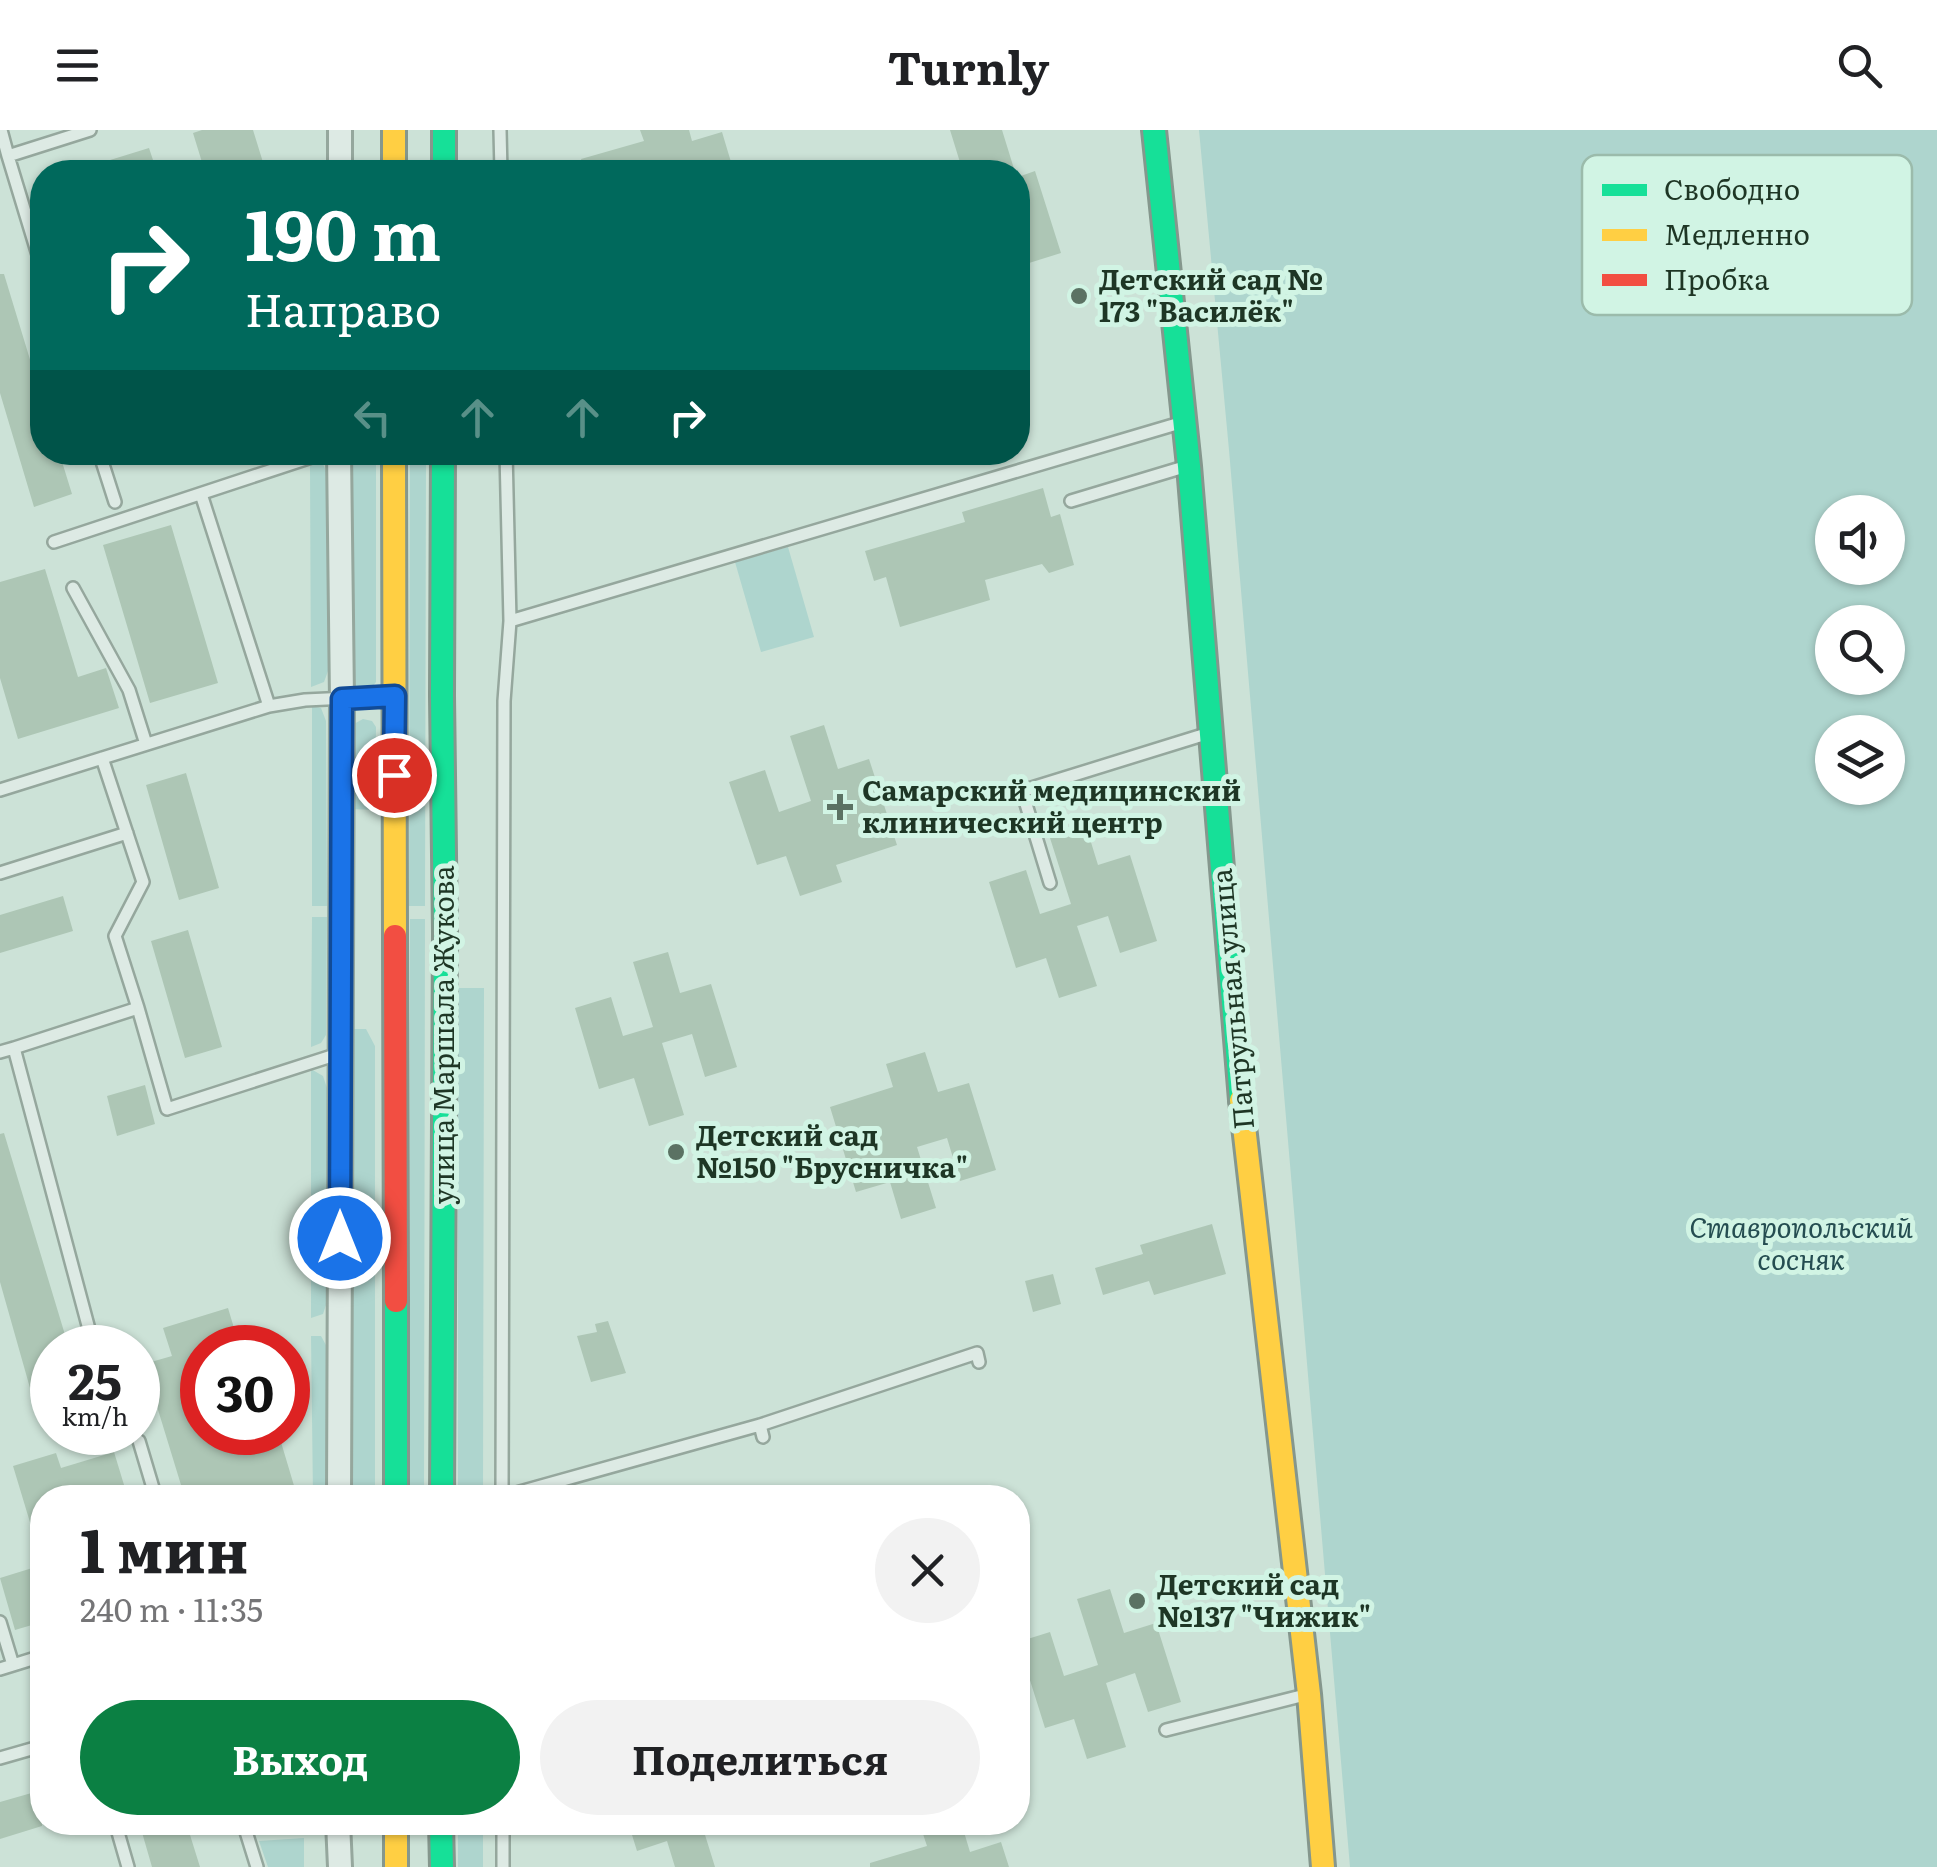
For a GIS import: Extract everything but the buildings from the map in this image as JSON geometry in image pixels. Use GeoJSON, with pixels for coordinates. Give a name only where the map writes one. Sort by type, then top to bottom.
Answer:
{"type":"FeatureCollection","features":[{"type":"Feature","properties":{"kind":"main road"},"geometry":{"type":"LineString","coordinates":[[394,130],[394,160]]}},
{"type":"Feature","properties":{"kind":"main road"},"geometry":{"type":"LineString","coordinates":[[444,130],[444,160]]}},
{"type":"Feature","properties":{"kind":"main road","name":"Патрульная улица"},"geometry":{"type":"LineString","coordinates":[[1154,130],[1188,466],[1240,1095],[1309,1694],[1323,1867]]}},
{"type":"Feature","properties":{"kind":"main road","name":"улица Маршала Жукова"},"geometry":{"type":"LineString","coordinates":[[394,465],[396,1485]]}},
{"type":"Feature","properties":{"kind":"main road","name":"улица Маршала Жукова"},"geometry":{"type":"LineString","coordinates":[[442,1485],[443,465]]}},
{"type":"Feature","properties":{"kind":"main road"},"geometry":{"type":"LineString","coordinates":[[396,1835],[396,1867]]}},
{"type":"Feature","properties":{"kind":"main road"},"geometry":{"type":"LineString","coordinates":[[442,1835],[442,1867]]}},
{"type":"Feature","properties":{"kind":"street"},"geometry":{"type":"LineString","coordinates":[[340,130],[340,160]]}},
{"type":"Feature","properties":{"kind":"street"},"geometry":{"type":"LineString","coordinates":[[339,465],[339,1485]]}},
{"type":"Feature","properties":{"kind":"street"},"geometry":{"type":"LineString","coordinates":[[339,1835],[340,1867]]}},
{"type":"Feature","properties":{"kind":"lane"},"geometry":{"type":"LineString","coordinates":[[1,130],[30,228]]}},
{"type":"Feature","properties":{"kind":"lane"},"geometry":{"type":"LineString","coordinates":[[8,156],[90,130]]}},
{"type":"Feature","properties":{"kind":"lane"},"geometry":{"type":"LineString","coordinates":[[500,130],[501,160]]}},
{"type":"Feature","properties":{"kind":"lane"},"geometry":{"type":"LineString","coordinates":[[510,621],[1184,422]]}},
{"type":"Feature","properties":{"kind":"lane"},"geometry":{"type":"LineString","coordinates":[[104,465],[115,502]]}},
{"type":"Feature","properties":{"kind":"lane"},"geometry":{"type":"LineString","coordinates":[[54,542],[288,465]]}},
{"type":"Feature","properties":{"kind":"lane"},"geometry":{"type":"LineString","coordinates":[[502,1485],[504,721],[510,621],[506,465]]}},
{"type":"Feature","properties":{"kind":"lane"},"geometry":{"type":"LineString","coordinates":[[1071,501],[1188,466]]}},
{"type":"Feature","properties":{"kind":"lane"},"geometry":{"type":"LineString","coordinates":[[201,494],[269,706]]}},
{"type":"Feature","properties":{"kind":"lane"},"geometry":{"type":"LineString","coordinates":[[73,588],[128,690],[146,744]]}},
{"type":"Feature","properties":{"kind":"lane"},"geometry":{"type":"LineString","coordinates":[[0,790],[269,706],[305,700],[395,696]]}},
{"type":"Feature","properties":{"kind":"lane"},"geometry":{"type":"LineString","coordinates":[[1050,883],[1022,791],[1210,733]]}},
{"type":"Feature","properties":{"kind":"lane"},"geometry":{"type":"LineString","coordinates":[[102,758],[143,882],[115,936],[167,1109],[341,1053]]}},
{"type":"Feature","properties":{"kind":"lane"},"geometry":{"type":"LineString","coordinates":[[0,873],[128,834]]}},
{"type":"Feature","properties":{"kind":"lane"},"geometry":{"type":"LineString","coordinates":[[0,1052],[138,1008]]}},
{"type":"Feature","properties":{"kind":"lane"},"geometry":{"type":"LineString","coordinates":[[14,1048],[88,1325]]}},
{"type":"Feature","properties":{"kind":"lane"},"geometry":{"type":"LineString","coordinates":[[550,1485],[761,1432],[976,1353],[979,1362]]}},
{"type":"Feature","properties":{"kind":"lane"},"geometry":{"type":"LineString","coordinates":[[143,1455],[152,1485]]}},
{"type":"Feature","properties":{"kind":"lane"},"geometry":{"type":"LineString","coordinates":[[0,1622],[6,1667],[30,1660]]}},
{"type":"Feature","properties":{"kind":"lane"},"geometry":{"type":"LineString","coordinates":[[1166,1730],[1309,1694]]}},
{"type":"Feature","properties":{"kind":"lane"},"geometry":{"type":"LineString","coordinates":[[0,1758],[30,1749]]}},
{"type":"Feature","properties":{"kind":"lane"},"geometry":{"type":"LineString","coordinates":[[119,1835],[128,1867]]}},
{"type":"Feature","properties":{"kind":"lane"},"geometry":{"type":"LineString","coordinates":[[247,1835],[257,1867]]}},
{"type":"Feature","properties":{"kind":"lane"},"geometry":{"type":"LineString","coordinates":[[503,1835],[504,1867]]}},
{"type":"Feature","properties":{"kind":"green space","name":"Ставропольский сосняк"},"geometry":{"type":"Polygon","coordinates":[[[1199,130],[1937,130],[1937,1867],[1350,1867],[1199,130]]]}},
{"type":"Feature","properties":{"kind":"green space"},"geometry":{"type":"Polygon","coordinates":[[[310,465],[323,465],[328,476],[328,671],[324,682],[311,687],[310,465]]]}},
{"type":"Feature","properties":{"kind":"green space"},"geometry":{"type":"Polygon","coordinates":[[[350,465],[376,465],[376,682],[370,690],[360,693],[351,688],[350,465]]]}},
{"type":"Feature","properties":{"kind":"green space"},"geometry":{"type":"Polygon","coordinates":[[[410,465],[426,465],[425,906],[409,906],[410,465]]]}},
{"type":"Feature","properties":{"kind":"green space"},"geometry":{"type":"Polygon","coordinates":[[[788,547],[814,637],[761,652],[735,562],[788,547]]]}},
{"type":"Feature","properties":{"kind":"green space"},"geometry":{"type":"Polygon","coordinates":[[[312,706],[321,708],[326,721],[327,906],[312,906],[312,706]]]}},
{"type":"Feature","properties":{"kind":"green space"},"geometry":{"type":"Polygon","coordinates":[[[363,719],[372,721],[376,727],[375,810],[351,809],[352,725],[363,719]]]}},
{"type":"Feature","properties":{"kind":"green space"},"geometry":{"type":"Polygon","coordinates":[[[312,917],[327,917],[326,1035],[321,1043],[311,1047],[312,917]]]}},
{"type":"Feature","properties":{"kind":"green space"},"geometry":{"type":"Polygon","coordinates":[[[410,919],[425,919],[424,1485],[409,1485],[410,919]]]}},
{"type":"Feature","properties":{"kind":"green space"},"geometry":{"type":"Polygon","coordinates":[[[458,988],[484,988],[483,1485],[458,1485],[458,988]]]}},
{"type":"Feature","properties":{"kind":"green space"},"geometry":{"type":"Polygon","coordinates":[[[351,1029],[366,1029],[375,1046],[375,1485],[350,1485],[351,1029]]]}},
{"type":"Feature","properties":{"kind":"green space"},"geometry":{"type":"Polygon","coordinates":[[[311,1069],[323,1076],[328,1091],[327,1302],[323,1314],[311,1318],[311,1069]]]}},
{"type":"Feature","properties":{"kind":"green space"},"geometry":{"type":"Polygon","coordinates":[[[311,1336],[321,1336],[327,1347],[328,1485],[313,1485],[311,1336]]]}},
{"type":"Feature","properties":{"kind":"green space"},"geometry":{"type":"Polygon","coordinates":[[[458,1835],[483,1835],[483,1867],[458,1867],[458,1835]]]}},
{"type":"Feature","properties":{"kind":"green space"},"geometry":{"type":"Polygon","coordinates":[[[304,1838],[304,1867],[268,1867],[259,1841],[304,1838]]]}},
{"type":"Feature","properties":{"kind":"traffic: fast"},"geometry":{"type":"LineString","coordinates":[[444,130],[444,160]]}},
{"type":"Feature","properties":{"kind":"traffic: fast"},"geometry":{"type":"LineString","coordinates":[[1154,130],[1189,466],[1241,1100]]}},
{"type":"Feature","properties":{"kind":"traffic: fast"},"geometry":{"type":"LineString","coordinates":[[442,1485],[443,465]]}},
{"type":"Feature","properties":{"kind":"traffic: fast"},"geometry":{"type":"LineString","coordinates":[[396,1301],[396,1485]]}},
{"type":"Feature","properties":{"kind":"traffic: fast"},"geometry":{"type":"LineString","coordinates":[[441,1835],[442,1867]]}},
{"type":"Feature","properties":{"kind":"traffic: slow"},"geometry":{"type":"LineString","coordinates":[[394,130],[394,160]]}},
{"type":"Feature","properties":{"kind":"traffic: slow"},"geometry":{"type":"LineString","coordinates":[[394,465],[395,936]]}},
{"type":"Feature","properties":{"kind":"traffic: slow"},"geometry":{"type":"LineString","coordinates":[[1241,1100],[1309,1694],[1323,1867]]}},
{"type":"Feature","properties":{"kind":"traffic: slow"},"geometry":{"type":"LineString","coordinates":[[396,1835],[396,1867]]}},
{"type":"Feature","properties":{"kind":"traffic: jam"},"geometry":{"type":"LineString","coordinates":[[395,936],[396,1301]]}},
{"type":"Feature","properties":{"kind":"place","name":"Детский сад № 173 \"Василёк\""},"geometry":{"type":"Point","coordinates":[1079,296]}},
{"type":"Feature","properties":{"kind":"place","name":"Самарский медицинский клинический центр"},"geometry":{"type":"Point","coordinates":[840,807]}},
{"type":"Feature","properties":{"kind":"place","name":"Детский сад №150 \"Брусничка\""},"geometry":{"type":"Point","coordinates":[676,1152]}},
{"type":"Feature","properties":{"kind":"place","name":"Детский сад №137 \"Чижик\""},"geometry":{"type":"Point","coordinates":[1137,1601]}},
{"type":"Feature","properties":{"kind":"route"},"geometry":{"type":"LineString","coordinates":[[340,1238],[342,699],[395,696],[394,775]]}}]}
